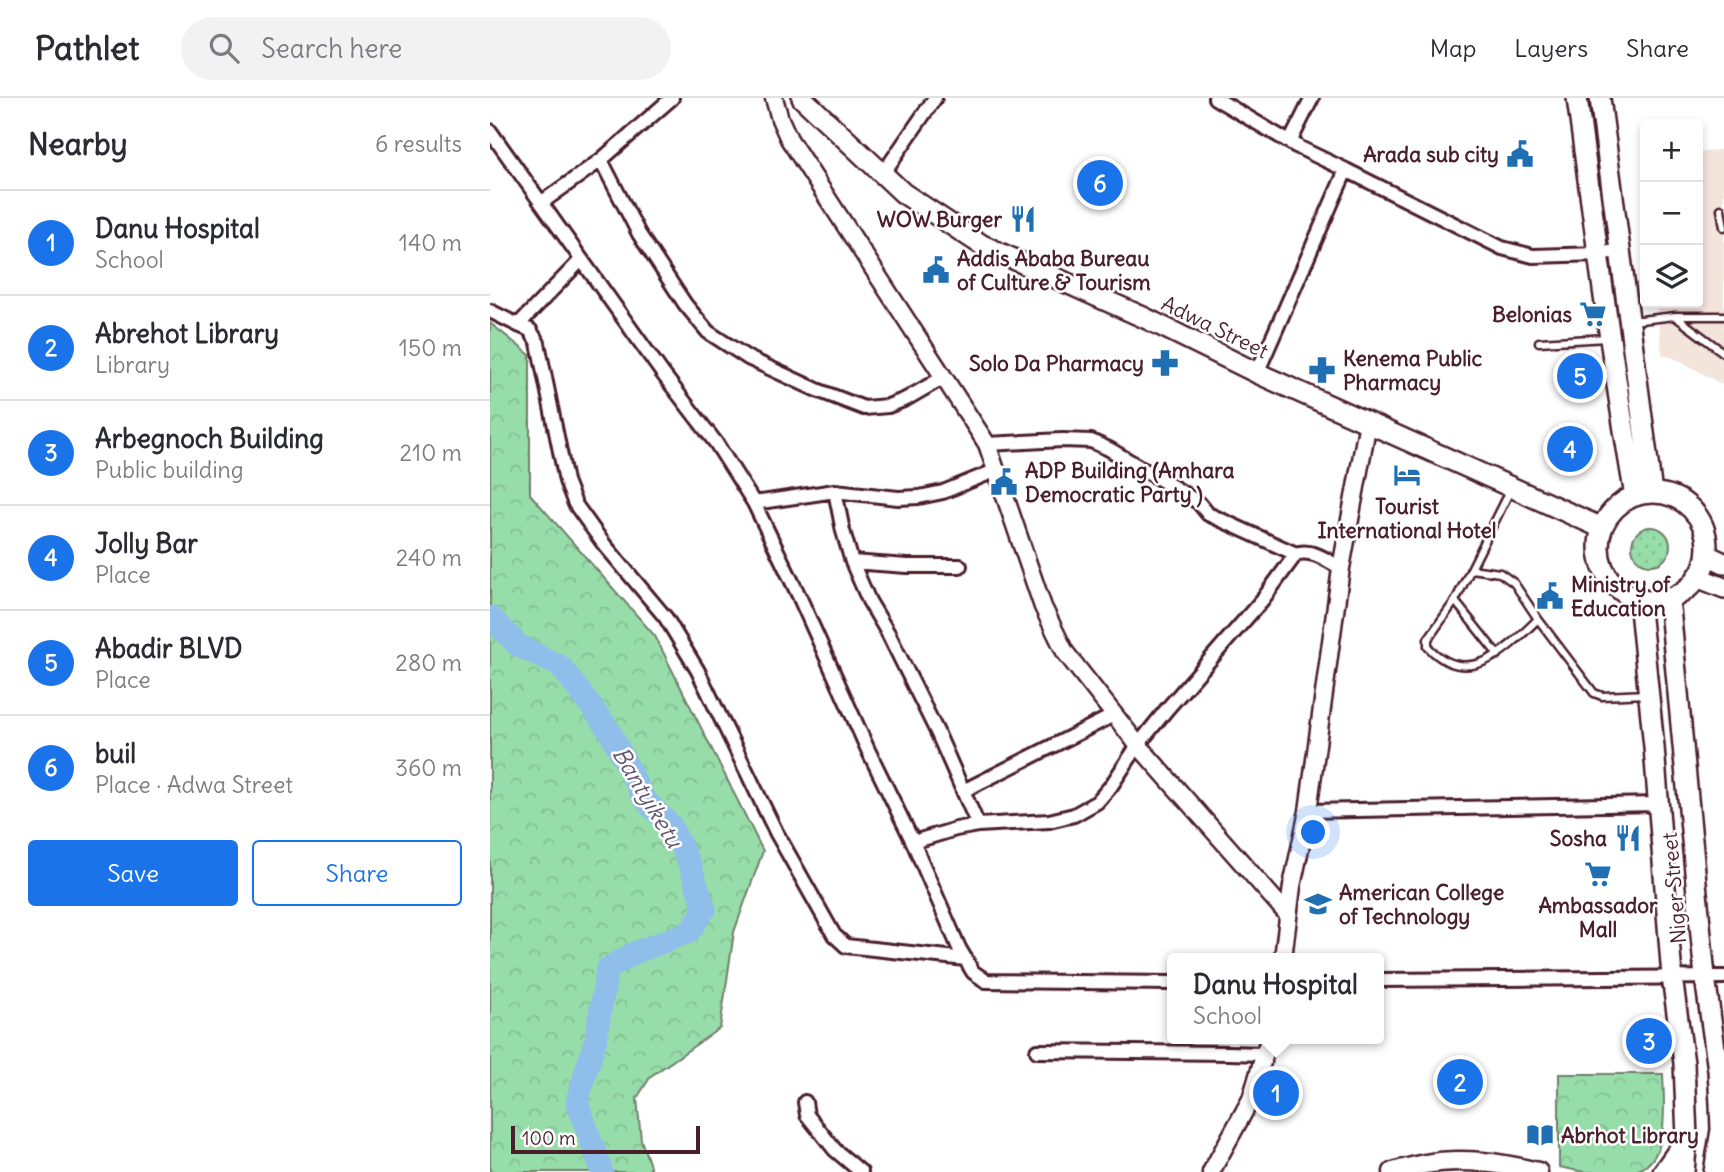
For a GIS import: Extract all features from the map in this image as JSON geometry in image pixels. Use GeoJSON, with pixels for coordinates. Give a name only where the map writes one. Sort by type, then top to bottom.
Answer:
{"type":"FeatureCollection","features":[{"type":"Feature","properties":{"kind":"main road","name":"Adwa Street"},"geometry":{"type":"LineString","coordinates":[[802,98],[903,193],[982,245],[1145,318],[1257,373],[1602,528]]}},
{"type":"Feature","properties":{"kind":"main road"},"geometry":{"type":"LineString","coordinates":[[1577,98],[1611,338],[1644,495]]}},
{"type":"Feature","properties":{"kind":"main road"},"geometry":{"type":"LineString","coordinates":[[1600,98],[1630,321],[1644,495]]}},
{"type":"Feature","properties":{"kind":"main road"},"geometry":{"type":"LineString","coordinates":[[1644,495],[1666,495],[1682,501],[1694,512],[1703,526],[1715,559],[1684,591],[1660,600],[1639,599],[1628,595],[1616,586],[1600,559],[1602,528],[1610,514],[1621,503],[1644,495]]}},
{"type":"Feature","properties":{"kind":"main road"},"geometry":{"type":"LineString","coordinates":[[1697,577],[1724,588]]}},
{"type":"Feature","properties":{"kind":"main road","name":"Niger Street"},"geometry":{"type":"LineString","coordinates":[[1669,598],[1715,977],[1722,1136],[1714,1172]]}},
{"type":"Feature","properties":{"kind":"main road","name":"Niger Street"},"geometry":{"type":"LineString","coordinates":[[1639,599],[1672,977],[1684,1063],[1687,1138],[1684,1172]]}},
{"type":"Feature","properties":{"kind":"main road"},"geometry":{"type":"LineString","coordinates":[[1663,1172],[1687,1138]]}},
{"type":"Feature","properties":{"kind":"main road"},"geometry":{"type":"LineString","coordinates":[[1393,1172],[1426,1164],[1464,1161],[1508,1164],[1538,1172]]}},
{"type":"Feature","properties":{"kind":"street"},"geometry":{"type":"LineString","coordinates":[[541,203],[601,160],[672,98]]}},
{"type":"Feature","properties":{"kind":"street"},"geometry":{"type":"LineString","coordinates":[[774,98],[789,139],[987,444],[1043,607],[1065,652],[1138,746],[1288,915]]}},
{"type":"Feature","properties":{"kind":"street"},"geometry":{"type":"LineString","coordinates":[[882,174],[935,98]]}},
{"type":"Feature","properties":{"kind":"street"},"geometry":{"type":"LineString","coordinates":[[1215,98],[1300,148],[1502,248],[1533,256],[1599,254],[1621,250]]}},
{"type":"Feature","properties":{"kind":"street"},"geometry":{"type":"LineString","coordinates":[[1300,148],[1293,143],[1292,138],[1312,98]]}},
{"type":"Feature","properties":{"kind":"street"},"geometry":{"type":"LineString","coordinates":[[490,131],[663,374],[716,443],[754,503],[913,842],[959,948],[973,972],[986,981],[1167,983]]}},
{"type":"Feature","properties":{"kind":"street"},"geometry":{"type":"LineString","coordinates":[[601,160],[639,234],[685,304],[708,332],[748,358],[864,408],[888,406],[944,377]]}},
{"type":"Feature","properties":{"kind":"street"},"geometry":{"type":"LineString","coordinates":[[1257,373],[1346,170]]}},
{"type":"Feature","properties":{"kind":"street"},"geometry":{"type":"LineString","coordinates":[[518,325],[581,260]]}},
{"type":"Feature","properties":{"kind":"street"},"geometry":{"type":"LineString","coordinates":[[490,311],[530,330],[538,343],[566,481],[575,504],[603,543],[666,618],[698,671],[776,832],[834,935],[846,946],[966,959]]}},
{"type":"Feature","properties":{"kind":"street"},"geometry":{"type":"LineString","coordinates":[[1284,953],[1292,886],[1308,811],[1341,568],[1367,422]]}},
{"type":"Feature","properties":{"kind":"street"},"geometry":{"type":"LineString","coordinates":[[987,444],[1091,441],[1180,491],[1199,503],[1208,514],[1296,554]]}},
{"type":"Feature","properties":{"kind":"street"},"geometry":{"type":"LineString","coordinates":[[754,503],[835,491],[898,498],[919,497],[943,492],[996,470]]}},
{"type":"Feature","properties":{"kind":"street"},"geometry":{"type":"LineString","coordinates":[[835,491],[852,562],[869,601],[939,734],[978,825]]}},
{"type":"Feature","properties":{"kind":"street"},"geometry":{"type":"LineString","coordinates":[[913,842],[978,825],[1049,821],[1074,815],[1097,802],[1167,709],[1264,599],[1296,554],[1303,551],[1314,554],[1341,568]]}},
{"type":"Feature","properties":{"kind":"street"},"geometry":{"type":"LineString","coordinates":[[852,562],[960,566]]}},
{"type":"Feature","properties":{"kind":"street"},"geometry":{"type":"LineString","coordinates":[[963,791],[1114,715]]}},
{"type":"Feature","properties":{"kind":"street"},"geometry":{"type":"LineString","coordinates":[[1308,811],[1659,804]]}},
{"type":"Feature","properties":{"kind":"street"},"geometry":{"type":"LineString","coordinates":[[1384,980],[1715,977]]}},
{"type":"Feature","properties":{"kind":"street"},"geometry":{"type":"LineString","coordinates":[[1037,1051],[1230,1052],[1267,1047],[1251,1099],[1211,1172]]}},
{"type":"Feature","properties":{"kind":"street"},"geometry":{"type":"LineString","coordinates":[[805,1102],[807,1115],[835,1150],[861,1172]]}},
{"type":"Feature","properties":{"kind":"lane"},"geometry":{"type":"LineString","coordinates":[[1721,209],[1724,227]]}},
{"type":"Feature","properties":{"kind":"lane"},"geometry":{"type":"LineString","coordinates":[[1675,316],[1724,353]]}},
{"type":"Feature","properties":{"kind":"lane"},"geometry":{"type":"LineString","coordinates":[[1630,321],[1675,316],[1724,316]]}},
{"type":"Feature","properties":{"kind":"lane"},"geometry":{"type":"LineString","coordinates":[[1539,342],[1611,338]]}},
{"type":"Feature","properties":{"kind":"lane"},"geometry":{"type":"LineString","coordinates":[[1512,487],[1455,601],[1428,639],[1429,648],[1438,658],[1458,665],[1481,664],[1499,654],[1538,619]]}},
{"type":"Feature","properties":{"kind":"lane"},"geometry":{"type":"LineString","coordinates":[[1471,569],[1500,573],[1514,583],[1594,693],[1602,696],[1649,694]]}},
{"type":"Feature","properties":{"kind":"lane"},"geometry":{"type":"LineString","coordinates":[[1455,601],[1499,654]]}},
{"type":"Feature","properties":{"kind":"shaded area"},"geometry":{"type":"Polygon","coordinates":[[[1724,149],[1724,386],[1681,361],[1662,354],[1657,308],[1703,308],[1703,152],[1724,149]]]}},
{"type":"Feature","properties":{"kind":"green space"},"geometry":{"type":"Polygon","coordinates":[[[490,323],[530,355],[530,494],[655,636],[763,851],[734,932],[720,1028],[651,1076],[637,1098],[641,1140],[650,1172],[490,1172],[490,323]]]}},
{"type":"Feature","properties":{"kind":"green space"},"geometry":{"type":"Polygon","coordinates":[[[1651,527],[1664,533],[1670,546],[1664,559],[1651,565],[1638,559],[1632,546],[1638,533],[1651,527]]]}},
{"type":"Feature","properties":{"kind":"green space"},"geometry":{"type":"Polygon","coordinates":[[[1559,1074],[1663,1074],[1662,1132],[1659,1146],[1645,1167],[1632,1172],[1584,1172],[1559,1167],[1559,1074]]]}},
{"type":"Feature","properties":{"kind":"waterway","name":"Bantyiketu"},"geometry":{"type":"LineString","coordinates":[[490,617],[518,645],[561,667],[609,730],[644,799],[671,826],[689,863],[705,909],[689,932],[634,953],[607,969],[596,1038],[577,1101],[602,1172]]}},
{"type":"Feature","properties":{"kind":"place","name":"Arada sub city"},"geometry":{"type":"Point","coordinates":[1520,154]}},
{"type":"Feature","properties":{"kind":"place","name":"buil"},"geometry":{"type":"Point","coordinates":[1100,183]}},
{"type":"Feature","properties":{"kind":"place","name":"WOW Burger"},"geometry":{"type":"Point","coordinates":[1023,219]}},
{"type":"Feature","properties":{"kind":"place","name":"Addis Ababa Bureau of Culture & Tourism"},"geometry":{"type":"Point","coordinates":[936,270]}},
{"type":"Feature","properties":{"kind":"place","name":"Belonias"},"geometry":{"type":"Point","coordinates":[1593,314]}},
{"type":"Feature","properties":{"kind":"place","name":"Solo Da Pharmacy"},"geometry":{"type":"Point","coordinates":[1165,363]}},
{"type":"Feature","properties":{"kind":"place","name":"Kenema Public Pharmacy"},"geometry":{"type":"Point","coordinates":[1322,370]}},
{"type":"Feature","properties":{"kind":"place","name":"Abadir BLVD"},"geometry":{"type":"Point","coordinates":[1580,376]}},
{"type":"Feature","properties":{"kind":"place","name":"Jolly Bar"},"geometry":{"type":"Point","coordinates":[1570,449]}},
{"type":"Feature","properties":{"kind":"place","name":"Tourist International Hotel"},"geometry":{"type":"Point","coordinates":[1407,475]}},
{"type":"Feature","properties":{"kind":"place","name":"ADP Building (Amhara Democratic Party )"},"geometry":{"type":"Point","coordinates":[1004,482]}},
{"type":"Feature","properties":{"kind":"place","name":"Ministry of Education"},"geometry":{"type":"Point","coordinates":[1550,596]}},
{"type":"Feature","properties":{"kind":"place","name":"Sosha"},"geometry":{"type":"Point","coordinates":[1628,838]}},
{"type":"Feature","properties":{"kind":"place","name":"Ambassador Mall"},"geometry":{"type":"Point","coordinates":[1598,874]}},
{"type":"Feature","properties":{"kind":"place","name":"American College of Technology"},"geometry":{"type":"Point","coordinates":[1318,904]}},
{"type":"Feature","properties":{"kind":"place","name":"Arbegnoch Building"},"geometry":{"type":"Point","coordinates":[1649,1041]}},
{"type":"Feature","properties":{"kind":"place","name":"Abrehot Library"},"geometry":{"type":"Point","coordinates":[1460,1082]}},
{"type":"Feature","properties":{"kind":"place","name":"Danu Hospital"},"geometry":{"type":"Point","coordinates":[1276,1093]}},
{"type":"Feature","properties":{"kind":"place","name":"Abrhot Library"},"geometry":{"type":"Point","coordinates":[1540,1135]}}]}
